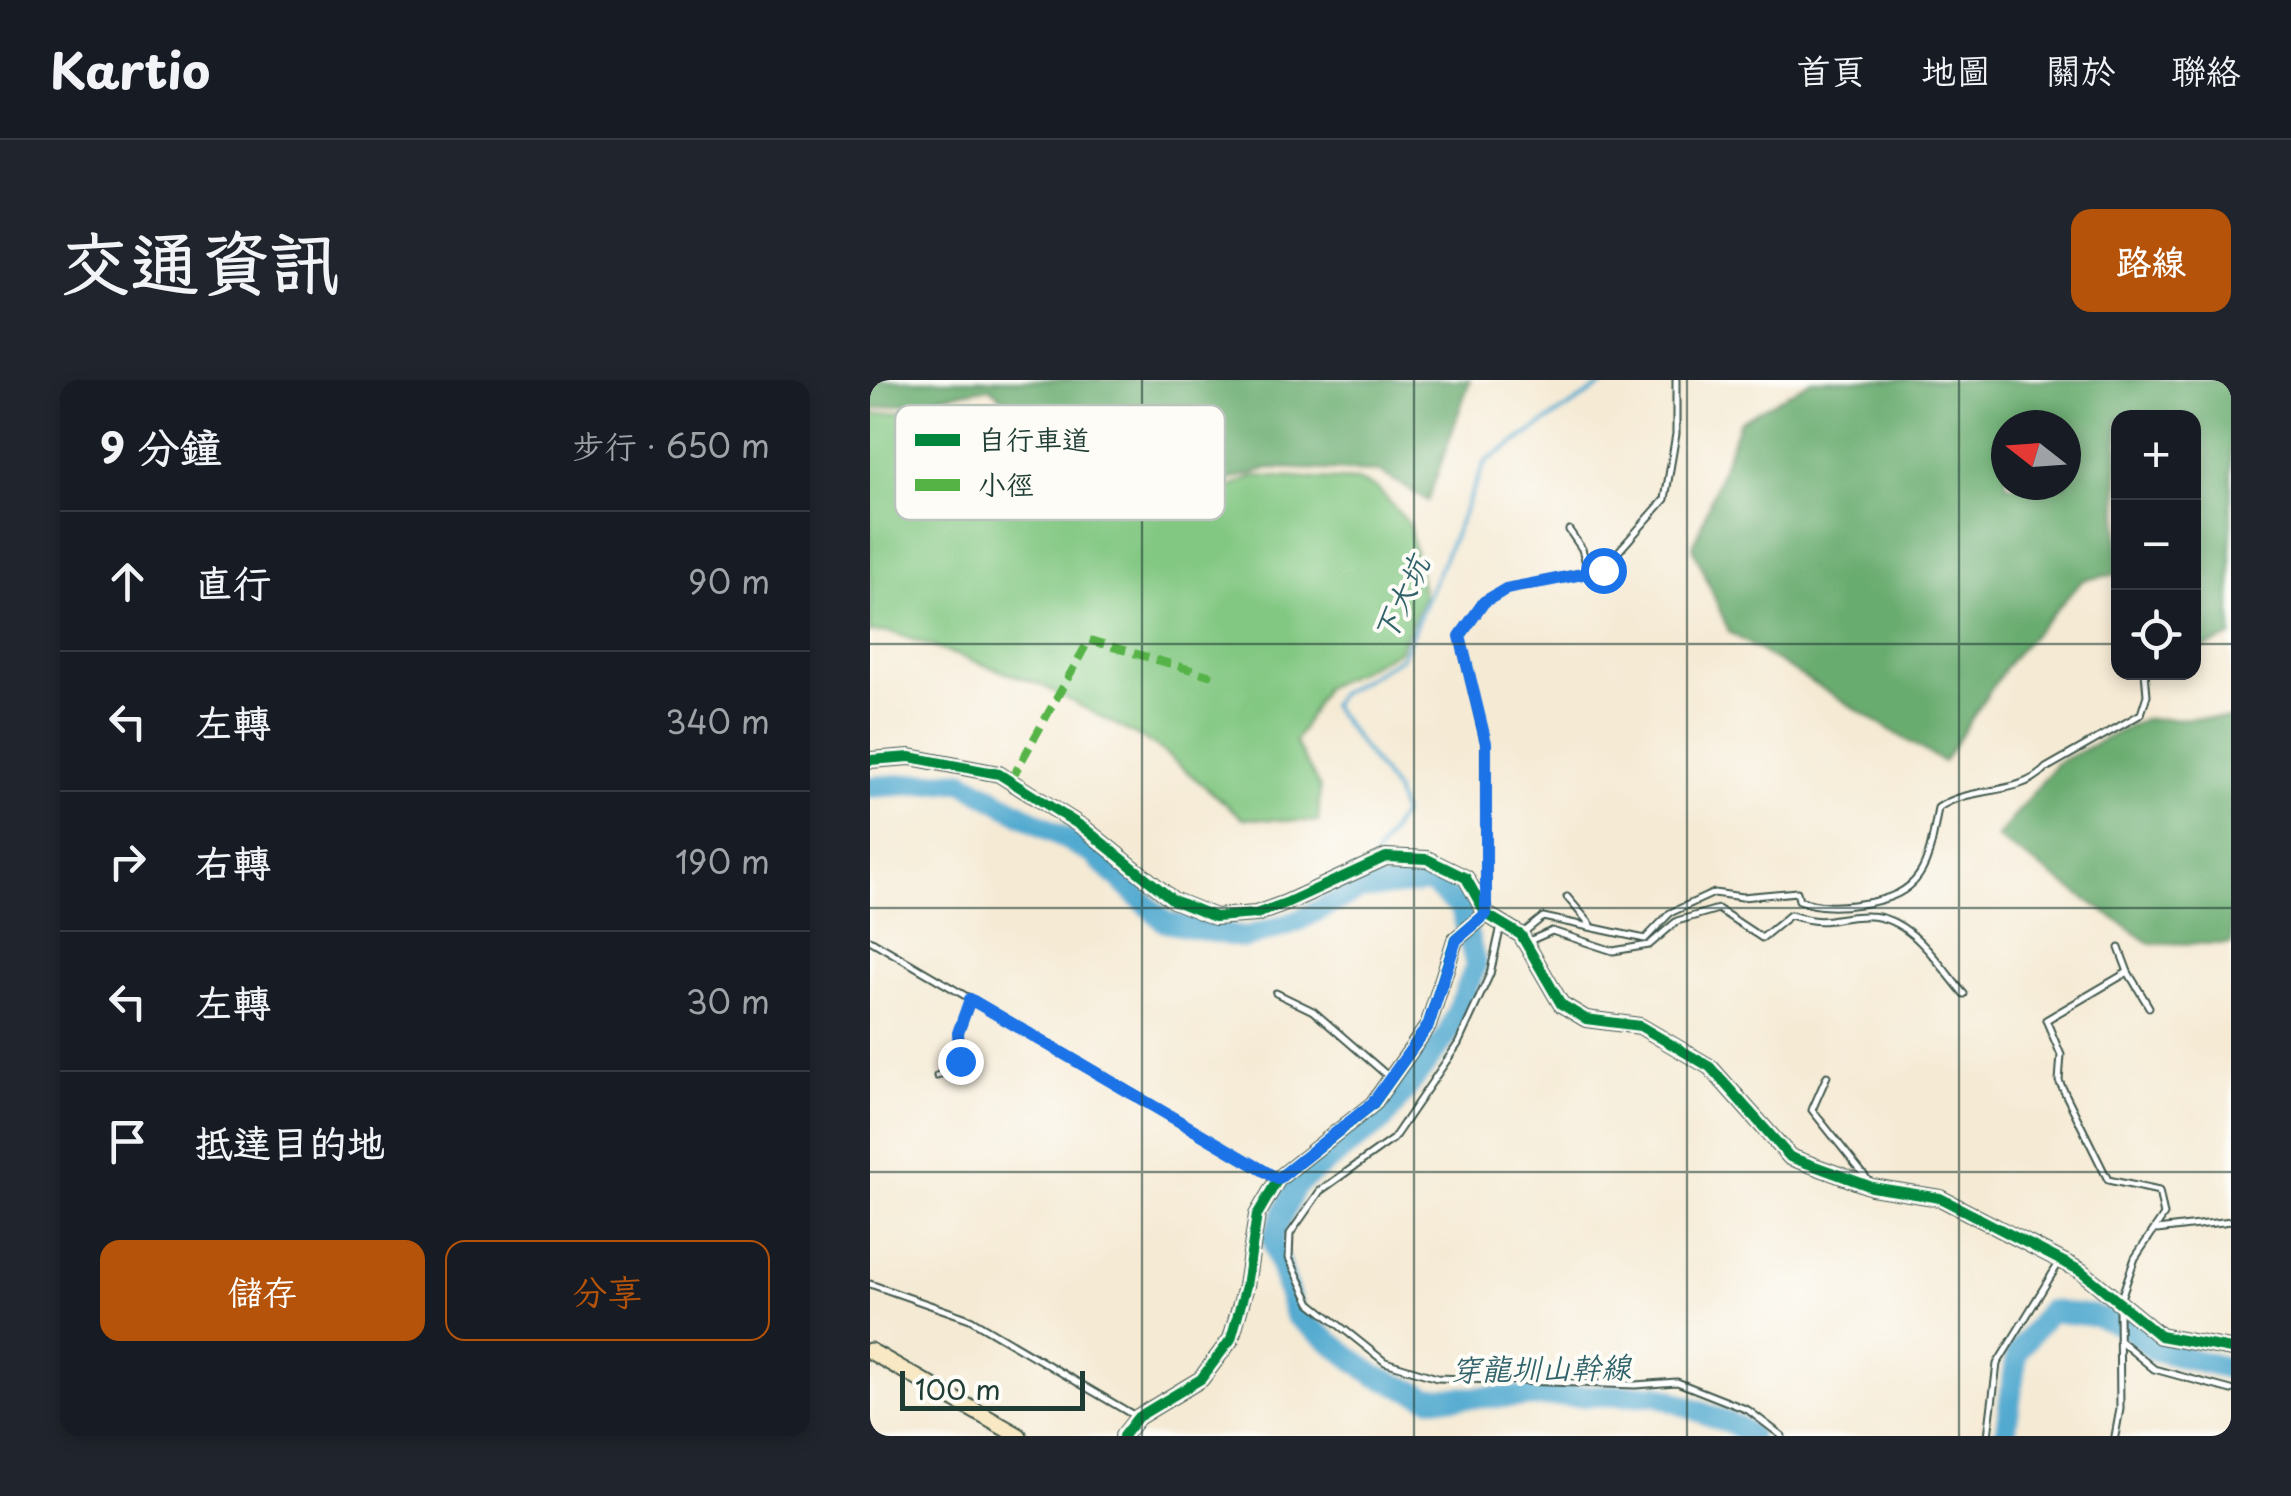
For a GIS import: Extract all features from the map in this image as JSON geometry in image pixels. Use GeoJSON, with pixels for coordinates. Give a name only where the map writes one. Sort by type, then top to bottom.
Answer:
{"type":"FeatureCollection","features":[{"type":"Feature","properties":{"kind":"main road"},"geometry":{"type":"LineString","coordinates":[[870,1351],[1019,1436]]}},
{"type":"Feature","properties":{"kind":"street"},"geometry":{"type":"LineString","coordinates":[[870,760],[910,757],[999,774],[1084,828],[1173,900],[1215,917],[1256,914],[1286,904],[1386,858],[1428,859],[1466,878],[1486,914],[1523,938],[1562,1004],[1586,1020],[1640,1026],[1710,1067],[1790,1157],[1872,1187],[1940,1198],[2060,1260],[2160,1336],[2231,1349]]}},
{"type":"Feature","properties":{"kind":"street"},"geometry":{"type":"LineString","coordinates":[[1128,1434],[1138,1418],[1201,1379],[1231,1339],[1246,1286],[1257,1215],[1278,1179],[1372,1104],[1428,1026],[1456,940],[1486,914]]}},
{"type":"Feature","properties":{"kind":"lane"},"geometry":{"type":"LineString","coordinates":[[1486,914],[1486,743],[1460,636],[1484,602],[1506,589],[1603,570],[1664,499],[1676,434],[1676,380]]}},
{"type":"Feature","properties":{"kind":"lane"},"geometry":{"type":"LineString","coordinates":[[1569,530],[1589,574]]}},
{"type":"Feature","properties":{"kind":"lane"},"geometry":{"type":"LineString","coordinates":[[1523,938],[1544,917],[1645,939],[1670,913],[1714,893],[1742,897],[1797,892],[1798,900],[1813,906],[1894,899],[1916,884],[1931,850],[1938,808],[1951,799],[2034,781],[2046,768],[2141,714],[2146,680]]}},
{"type":"Feature","properties":{"kind":"lane"},"geometry":{"type":"LineString","coordinates":[[1567,897],[1594,928]]}},
{"type":"Feature","properties":{"kind":"lane"},"geometry":{"type":"LineString","coordinates":[[1523,938],[1552,930],[1612,952],[1649,946],[1678,921],[1718,909],[1762,938],[1790,915],[1824,925],[1865,915],[1891,918],[1918,940],[1964,994]]}},
{"type":"Feature","properties":{"kind":"lane"},"geometry":{"type":"LineString","coordinates":[[1502,926],[1490,974],[1458,1044],[1394,1139],[1320,1191],[1290,1234],[1289,1258],[1310,1303],[1385,1362],[1438,1378],[1635,1385],[1677,1382],[1748,1410],[1782,1436]]}},
{"type":"Feature","properties":{"kind":"lane"},"geometry":{"type":"LineString","coordinates":[[870,940],[1278,1179]]}},
{"type":"Feature","properties":{"kind":"lane"},"geometry":{"type":"LineString","coordinates":[[2119,948],[2149,1007]]}},
{"type":"Feature","properties":{"kind":"lane"},"geometry":{"type":"LineString","coordinates":[[2115,1436],[2120,1408],[2119,1303],[2134,1258],[2164,1216],[2159,1191],[2108,1180],[2059,1081],[2060,1055],[2046,1020],[2128,972]]}},
{"type":"Feature","properties":{"kind":"lane"},"geometry":{"type":"LineString","coordinates":[[1276,993],[1313,1011],[1391,1078]]}},
{"type":"Feature","properties":{"kind":"lane"},"geometry":{"type":"LineString","coordinates":[[937,1076],[960,1061],[958,1033],[970,999]]}},
{"type":"Feature","properties":{"kind":"lane"},"geometry":{"type":"LineString","coordinates":[[1827,1076],[1812,1110],[1872,1187]]}},
{"type":"Feature","properties":{"kind":"lane"},"geometry":{"type":"LineString","coordinates":[[2157,1230],[2231,1221]]}},
{"type":"Feature","properties":{"kind":"lane"},"geometry":{"type":"LineString","coordinates":[[1988,1436],[1997,1364],[2060,1260]]}},
{"type":"Feature","properties":{"kind":"lane"},"geometry":{"type":"LineString","coordinates":[[870,1284],[970,1320],[1138,1418]]}},
{"type":"Feature","properties":{"kind":"lane"},"geometry":{"type":"LineString","coordinates":[[2119,1340],[2154,1369],[2231,1390]]}},
{"type":"Feature","properties":{"kind":"green space"},"geometry":{"type":"Polygon","coordinates":[[[870,380],[1470,380],[1428,501],[1380,472],[1270,468],[1225,481],[1225,405],[1010,405],[990,387],[870,410],[870,380]]]}},
{"type":"Feature","properties":{"kind":"green space"},"geometry":{"type":"Polygon","coordinates":[[[1812,380],[2231,380],[2231,637],[2201,646],[2201,410],[2111,410],[2111,575],[2083,580],[2011,659],[1943,762],[1729,632],[1693,547],[1740,421],[1812,380]]]}},
{"type":"Feature","properties":{"kind":"green space"},"geometry":{"type":"Polygon","coordinates":[[[895,412],[895,520],[1225,520],[1225,490],[1254,476],[1359,481],[1377,488],[1409,524],[1424,596],[1399,651],[1324,688],[1295,742],[1320,788],[1318,822],[1243,818],[1156,746],[1041,685],[891,632],[870,632],[870,415],[895,412]]]}},
{"type":"Feature","properties":{"kind":"green space"},"geometry":{"type":"Polygon","coordinates":[[[2231,718],[2231,944],[2150,943],[1997,838],[2057,763],[2144,719],[2231,718]]]}},
{"type":"Feature","properties":{"kind":"waterway","name":"下大坑"},"geometry":{"type":"LineString","coordinates":[[1375,857],[1402,814],[1395,791],[1331,705],[1339,694],[1402,657],[1485,462],[1610,380]]}},
{"type":"Feature","properties":{"kind":"waterway","name":"穿龍圳山幹線"},"geometry":{"type":"LineString","coordinates":[[870,787],[962,781],[1094,855],[1165,922],[1244,938],[1295,922],[1361,889],[1429,882],[1461,908],[1476,966],[1447,1036],[1382,1121],[1296,1185],[1272,1239],[1295,1315],[1374,1375],[1430,1398],[1657,1395],[1739,1427],[1750,1436]]}},
{"type":"Feature","properties":{"kind":"waterway","name":"下大坑"},"geometry":{"type":"LineString","coordinates":[[1344,898],[1360,876]]}},
{"type":"Feature","properties":{"kind":"waterway","name":"穿龍圳山幹線"},"geometry":{"type":"LineString","coordinates":[[2005,1436],[2017,1353],[2049,1311],[2095,1316],[2126,1327],[2154,1350],[2231,1369]]}},
{"type":"Feature","properties":{"kind":"marked path"},"geometry":{"type":"LineString","coordinates":[[1011,780],[1089,640],[1212,676]]}},
{"type":"Feature","properties":{"kind":"cycle path"},"geometry":{"type":"LineString","coordinates":[[870,760],[910,757],[999,774],[1084,828],[1173,900],[1215,917],[1256,914],[1386,857],[1427,859],[1466,878],[1486,914],[1521,935],[1561,1004],[1586,1019],[1640,1026],[1710,1067],[1790,1157],[1872,1187],[1940,1198],[2081,1271],[2160,1336],[2231,1349]]}},
{"type":"Feature","properties":{"kind":"cycle path"},"geometry":{"type":"LineString","coordinates":[[1123,1436],[1138,1417],[1201,1379],[1231,1339],[1246,1286],[1257,1215],[1278,1179],[1373,1104],[1428,1026],[1455,940],[1486,914]]}},
{"type":"Feature","properties":{"kind":"route"},"geometry":{"type":"LineString","coordinates":[[960,1061],[958,1033],[970,999],[1278,1179],[1372,1104],[1428,1026],[1456,940],[1486,914],[1486,743],[1460,636],[1484,602],[1506,589],[1603,570]]}}]}
